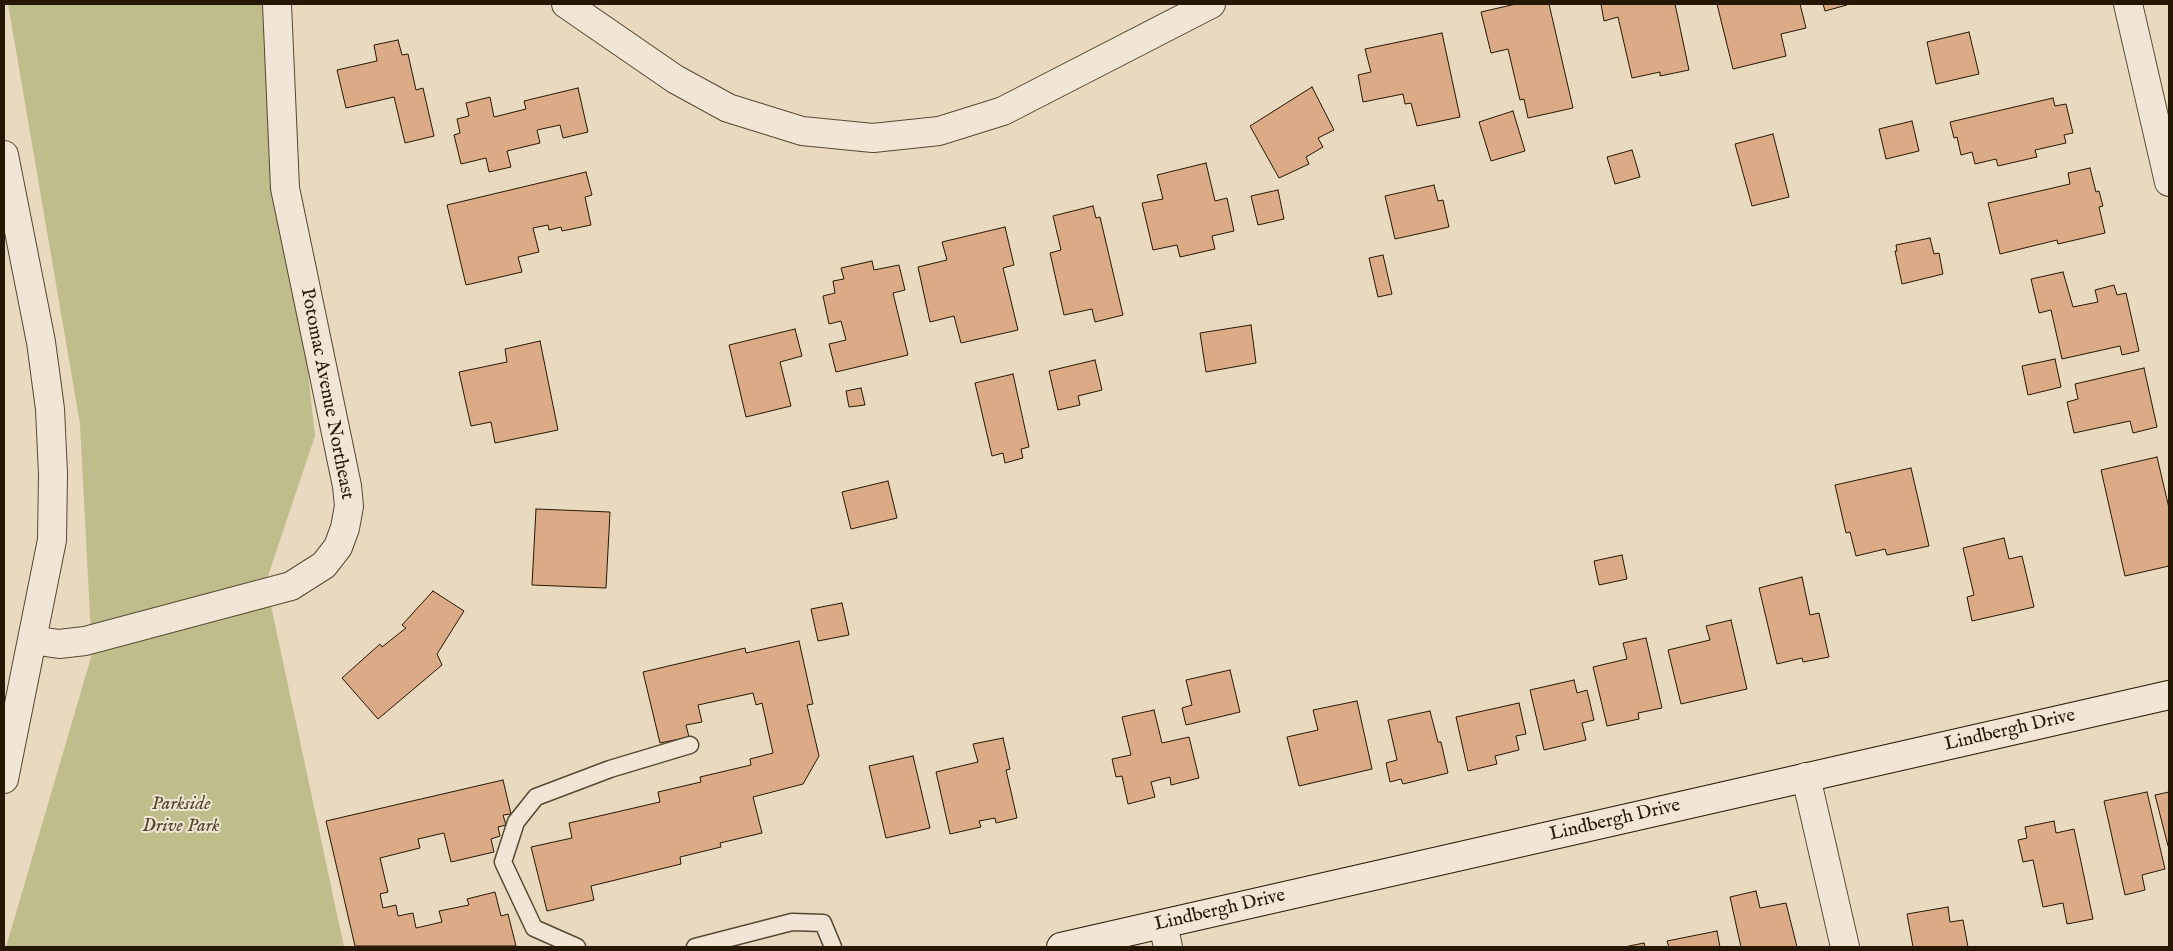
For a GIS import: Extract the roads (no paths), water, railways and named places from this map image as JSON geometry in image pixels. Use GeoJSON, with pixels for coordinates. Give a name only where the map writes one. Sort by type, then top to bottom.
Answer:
{"type":"FeatureCollection","features":[{"type":"Feature","properties":{"kind":"street","name":"Potomac Avenue Northeast"},"geometry":{"type":"LineString","coordinates":[[32,640],[58,644],[85,642],[291,586],[324,565],[338,547],[345,528],[349,506],[347,486],[285,188],[277,4]]}},
{"type":"Feature","properties":{"kind":"street"},"geometry":{"type":"LineString","coordinates":[[566,4],[675,79],[728,108],[802,131],[874,138],[940,131],[1003,111],[1211,4]]}},
{"type":"Feature","properties":{"kind":"street"},"geometry":{"type":"LineString","coordinates":[[2128,4],[2169,182]]}},
{"type":"Feature","properties":{"kind":"street"},"geometry":{"type":"LineString","coordinates":[[4,156],[41,342],[50,409],[53,474],[52,540],[4,779]]}},
{"type":"Feature","properties":{"kind":"street","name":"Lindbergh Drive"},"geometry":{"type":"LineString","coordinates":[[1060,947],[1165,936],[1806,778],[2169,694]]}},
{"type":"Feature","properties":{"kind":"street"},"geometry":{"type":"LineString","coordinates":[[1806,778],[1845,947]]}},
{"type":"Feature","properties":{"kind":"lane"},"geometry":{"type":"LineString","coordinates":[[577,947],[534,928],[503,862],[516,822],[536,797],[610,769],[690,745]]}},
{"type":"Feature","properties":{"kind":"lane"},"geometry":{"type":"LineString","coordinates":[[696,947],[792,922],[823,923],[833,947]]}},
{"type":"Feature","properties":{"kind":"park label","name":"Parkside Drive Park"},"geometry":{"type":"Point","coordinates":[181,816]}}]}
